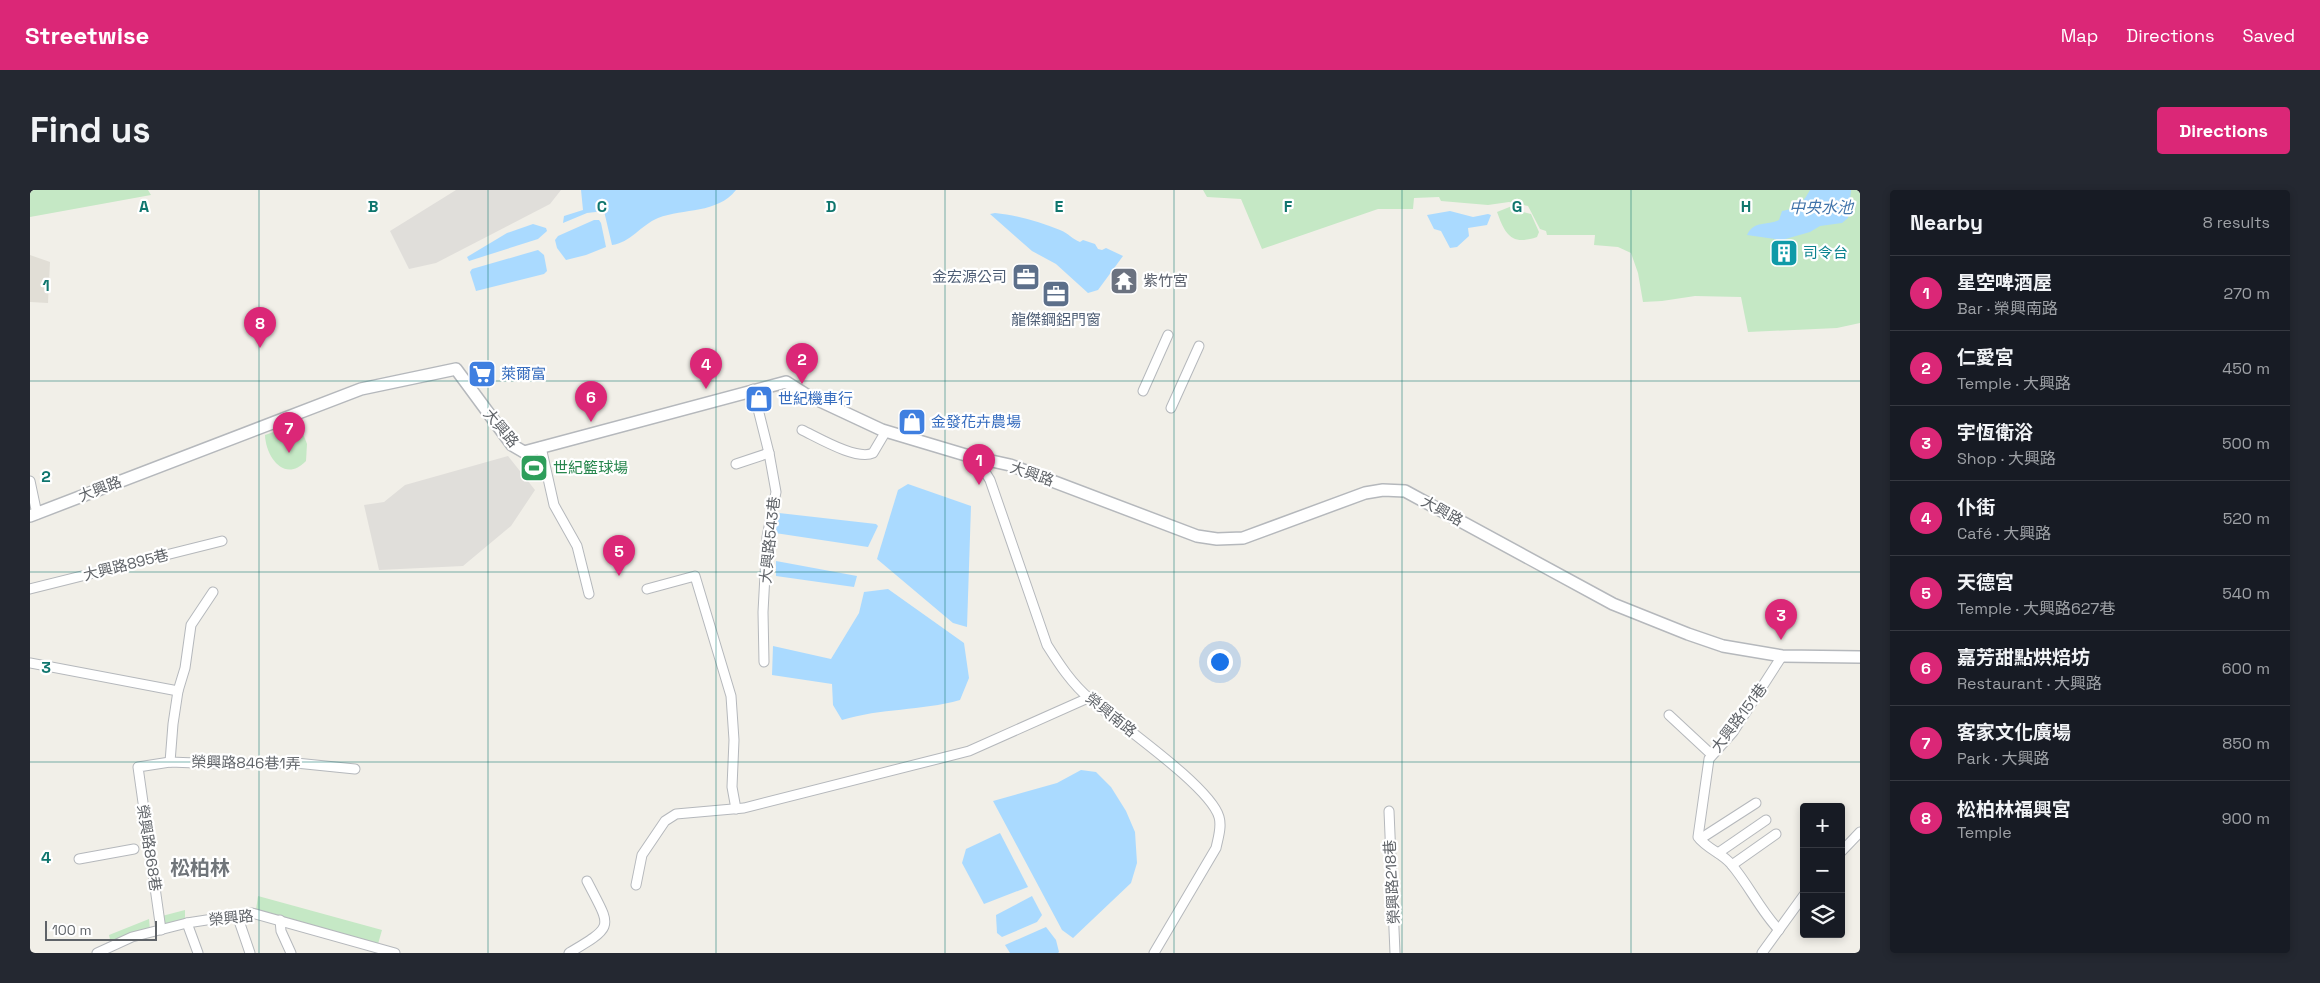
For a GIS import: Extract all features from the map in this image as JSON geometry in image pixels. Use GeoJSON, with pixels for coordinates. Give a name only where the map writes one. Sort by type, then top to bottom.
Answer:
{"type":"FeatureCollection","features":[{"type":"Feature","properties":{"kind":"street"},"geometry":{"type":"LineString","coordinates":[[1142,391],[1168,335]]}},
{"type":"Feature","properties":{"kind":"street"},"geometry":{"type":"LineString","coordinates":[[1172,408],[1200,346]]}},
{"type":"Feature","properties":{"kind":"street","name":"大興路"},"geometry":{"type":"LineString","coordinates":[[33,515],[361,389],[456,369],[512,445],[524,452],[786,382],[814,398],[886,431],[969,456],[1010,465],[1197,536],[1217,539],[1243,538],[1365,493],[1383,490],[1405,491],[1613,604],[1723,646],[1782,656],[1860,657]]}},
{"type":"Feature","properties":{"kind":"street","name":"大興路543巷"},"geometry":{"type":"LineString","coordinates":[[753,390],[769,454],[776,492],[767,537],[763,612],[764,662]]}},
{"type":"Feature","properties":{"kind":"street"},"geometry":{"type":"LineString","coordinates":[[802,430],[850,452],[862,455],[873,453],[886,431]]}},
{"type":"Feature","properties":{"kind":"street"},"geometry":{"type":"LineString","coordinates":[[541,447],[554,505],[577,546],[589,594]]}},
{"type":"Feature","properties":{"kind":"street"},"geometry":{"type":"LineString","coordinates":[[736,464],[769,454]]}},
{"type":"Feature","properties":{"kind":"street","name":"榮興南路"},"geometry":{"type":"LineString","coordinates":[[969,456],[982,467],[990,480],[1047,645],[1060,667],[1088,698],[1116,719],[1204,794],[1219,818],[1220,828],[1216,848],[1154,953]]}},
{"type":"Feature","properties":{"kind":"street"},"geometry":{"type":"LineString","coordinates":[[30,481],[33,515]]}},
{"type":"Feature","properties":{"kind":"street","name":"大興路895巷"},"geometry":{"type":"LineString","coordinates":[[30,589],[222,541]]}},
{"type":"Feature","properties":{"kind":"street"},"geometry":{"type":"LineString","coordinates":[[647,589],[695,576],[731,696],[734,740],[732,787],[736,809]]}},
{"type":"Feature","properties":{"kind":"street"},"geometry":{"type":"LineString","coordinates":[[170,762],[172,724],[178,690],[185,668],[191,625],[213,592]]}},
{"type":"Feature","properties":{"kind":"street","name":"大興路151巷"},"geometry":{"type":"LineString","coordinates":[[1700,839],[1698,837],[1709,760],[1712,754],[1720,748],[1733,732],[1782,656]]}},
{"type":"Feature","properties":{"kind":"street"},"geometry":{"type":"LineString","coordinates":[[30,663],[178,690]]}},
{"type":"Feature","properties":{"kind":"street"},"geometry":{"type":"LineString","coordinates":[[636,885],[642,855],[665,821],[676,814],[736,809],[969,751],[1088,698]]}},
{"type":"Feature","properties":{"kind":"street"},"geometry":{"type":"LineString","coordinates":[[1669,715],[1712,754]]}},
{"type":"Feature","properties":{"kind":"street","name":"榮興路846巷1弄"},"geometry":{"type":"LineString","coordinates":[[138,767],[170,762],[221,764],[296,763],[355,769]]}},
{"type":"Feature","properties":{"kind":"street","name":"榮興路868巷"},"geometry":{"type":"LineString","coordinates":[[138,767],[161,930]]}},
{"type":"Feature","properties":{"kind":"street"},"geometry":{"type":"LineString","coordinates":[[1756,802],[1700,839],[1703,844],[1718,853],[1732,865],[1766,916],[1779,930]]}},
{"type":"Feature","properties":{"kind":"street","name":"榮興路218巷"},"geometry":{"type":"LineString","coordinates":[[1389,811],[1395,953]]}},
{"type":"Feature","properties":{"kind":"street"},"geometry":{"type":"LineString","coordinates":[[1718,853],[1766,820]]}},
{"type":"Feature","properties":{"kind":"street"},"geometry":{"type":"LineString","coordinates":[[1845,848],[1860,832]]}},
{"type":"Feature","properties":{"kind":"street"},"geometry":{"type":"LineString","coordinates":[[1732,865],[1776,834]]}},
{"type":"Feature","properties":{"kind":"street"},"geometry":{"type":"LineString","coordinates":[[79,859],[134,850]]}},
{"type":"Feature","properties":{"kind":"street"},"geometry":{"type":"LineString","coordinates":[[568,953],[601,933],[606,924],[605,916],[587,881]]}},
{"type":"Feature","properties":{"kind":"street"},"geometry":{"type":"LineString","coordinates":[[1762,953],[1800,901]]}},
{"type":"Feature","properties":{"kind":"street","name":"榮興路"},"geometry":{"type":"LineString","coordinates":[[97,953],[132,937],[187,923],[252,913],[395,953]]}},
{"type":"Feature","properties":{"kind":"street"},"geometry":{"type":"LineString","coordinates":[[237,915],[250,953]]}},
{"type":"Feature","properties":{"kind":"street"},"geometry":{"type":"LineString","coordinates":[[280,920],[281,931],[290,953]]}},
{"type":"Feature","properties":{"kind":"street"},"geometry":{"type":"LineString","coordinates":[[187,923],[198,953]]}},
{"type":"Feature","properties":{"kind":"shaded area"},"geometry":{"type":"Polygon","coordinates":[[[456,190],[561,190],[550,204],[436,263],[409,269],[390,231],[456,190]]]}},
{"type":"Feature","properties":{"kind":"shaded area"},"geometry":{"type":"Polygon","coordinates":[[[30,255],[50,262],[48,303],[30,302],[30,255]]]}},
{"type":"Feature","properties":{"kind":"shaded area"},"geometry":{"type":"Polygon","coordinates":[[[508,456],[535,490],[511,526],[463,566],[379,570],[364,505],[384,502],[405,485],[508,456]]]}},
{"type":"Feature","properties":{"kind":"green space"},"geometry":{"type":"Polygon","coordinates":[[[30,190],[148,190],[151,195],[30,217],[30,190]]]}},
{"type":"Feature","properties":{"kind":"green space"},"geometry":{"type":"Polygon","coordinates":[[[1203,190],[1860,190],[1860,323],[1837,328],[1748,332],[1741,297],[1695,296],[1643,302],[1638,273],[1631,253],[1618,247],[1594,245],[1595,235],[1547,235],[1546,231],[1540,229],[1528,206],[1509,202],[1488,205],[1441,201],[1439,197],[1414,198],[1413,209],[1378,209],[1262,249],[1241,199],[1207,197],[1203,190]]]}},
{"type":"Feature","properties":{"kind":"green space"},"geometry":{"type":"Polygon","coordinates":[[[1512,206],[1515,210],[1531,214],[1539,232],[1537,237],[1521,240],[1515,239],[1506,232],[1497,212],[1512,206]]]}},
{"type":"Feature","properties":{"kind":"green space"},"geometry":{"type":"Polygon","coordinates":[[[299,423],[307,444],[306,461],[298,467],[284,469],[278,465],[269,452],[265,435],[299,423]]]}},
{"type":"Feature","properties":{"kind":"green space","name":"世紀籃球場"},"geometry":{"type":"Polygon","coordinates":[[[538,460],[544,473],[528,477],[525,463],[538,460]]]}},
{"type":"Feature","properties":{"kind":"green space"},"geometry":{"type":"Polygon","coordinates":[[[258,896],[382,930],[378,944],[256,910],[258,896]]]}},
{"type":"Feature","properties":{"kind":"green space"},"geometry":{"type":"Polygon","coordinates":[[[185,910],[185,920],[163,927],[162,916],[185,910]]]}},
{"type":"Feature","properties":{"kind":"green space"},"geometry":{"type":"Polygon","coordinates":[[[149,919],[150,930],[111,944],[109,935],[149,919]]]}},
{"type":"Feature","properties":{"kind":"water"},"geometry":{"type":"Polygon","coordinates":[[[581,190],[736,190],[728,198],[710,207],[658,218],[624,241],[612,245],[604,211],[587,213],[563,223],[564,216],[583,210],[581,190]]]}},
{"type":"Feature","properties":{"kind":"water","name":"中央水池"},"geometry":{"type":"Polygon","coordinates":[[[1810,190],[1851,190],[1848,218],[1842,223],[1820,226],[1810,232],[1782,240],[1747,235],[1757,225],[1779,220],[1782,211],[1799,205],[1810,190]]]}},
{"type":"Feature","properties":{"kind":"water"},"geometry":{"type":"Polygon","coordinates":[[[1450,211],[1473,217],[1491,215],[1487,225],[1468,228],[1469,236],[1457,247],[1450,248],[1441,231],[1434,229],[1427,215],[1450,211]]]}},
{"type":"Feature","properties":{"kind":"water"},"geometry":{"type":"Polygon","coordinates":[[[990,214],[1020,217],[1044,224],[1063,231],[1080,242],[1083,240],[1095,244],[1098,249],[1106,248],[1123,256],[1098,290],[1088,293],[1056,264],[1032,251],[990,214]]]}},
{"type":"Feature","properties":{"kind":"water"},"geometry":{"type":"Polygon","coordinates":[[[594,220],[599,220],[601,223],[606,247],[566,260],[557,248],[555,240],[558,236],[594,220]]]}},
{"type":"Feature","properties":{"kind":"water"},"geometry":{"type":"Polygon","coordinates":[[[533,224],[546,228],[547,231],[538,239],[469,261],[467,257],[507,233],[533,224]]]}},
{"type":"Feature","properties":{"kind":"water"},"geometry":{"type":"Polygon","coordinates":[[[538,250],[544,255],[547,271],[544,274],[476,291],[470,272],[472,269],[538,250]]]}},
{"type":"Feature","properties":{"kind":"water"},"geometry":{"type":"Polygon","coordinates":[[[908,484],[971,506],[967,627],[953,623],[877,559],[898,490],[908,484]]]}},
{"type":"Feature","properties":{"kind":"water"},"geometry":{"type":"Polygon","coordinates":[[[779,513],[876,524],[878,526],[868,547],[775,533],[779,513]]]}},
{"type":"Feature","properties":{"kind":"water"},"geometry":{"type":"Polygon","coordinates":[[[776,561],[857,576],[854,587],[776,576],[776,561]]]}},
{"type":"Feature","properties":{"kind":"water"},"geometry":{"type":"Polygon","coordinates":[[[888,589],[964,643],[969,678],[960,700],[945,704],[871,713],[842,720],[833,705],[832,684],[772,675],[773,646],[831,659],[859,613],[864,592],[888,589]]]}},
{"type":"Feature","properties":{"kind":"water"},"geometry":{"type":"Polygon","coordinates":[[[1081,770],[1096,772],[1111,787],[1126,811],[1135,832],[1137,863],[1131,883],[1073,938],[1062,930],[993,801],[1057,783],[1081,770]]]}},
{"type":"Feature","properties":{"kind":"water"},"geometry":{"type":"Polygon","coordinates":[[[1000,833],[1028,887],[984,904],[962,863],[966,849],[1000,833]]]}},
{"type":"Feature","properties":{"kind":"water"},"geometry":{"type":"Polygon","coordinates":[[[1032,896],[1042,915],[1037,922],[1002,937],[997,933],[996,915],[1032,896]]]}},
{"type":"Feature","properties":{"kind":"water"},"geometry":{"type":"Polygon","coordinates":[[[1046,927],[1056,940],[1058,953],[1010,953],[1005,945],[1046,927]]]}},
{"type":"Feature","properties":{"kind":"place","name":"司令台"},"geometry":{"type":"Point","coordinates":[1784,253]}},
{"type":"Feature","properties":{"kind":"place","name":"金宏源公司"},"geometry":{"type":"Point","coordinates":[1026,277]}},
{"type":"Feature","properties":{"kind":"place","name":"紫竹宮"},"geometry":{"type":"Point","coordinates":[1124,281]}},
{"type":"Feature","properties":{"kind":"place","name":"龍傑鋼鋁門窗"},"geometry":{"type":"Point","coordinates":[1056,294]}},
{"type":"Feature","properties":{"kind":"place","name":"松柏林福興宮"},"geometry":{"type":"Point","coordinates":[260,348]}},
{"type":"Feature","properties":{"kind":"place","name":"萊爾富"},"geometry":{"type":"Point","coordinates":[482,374]}},
{"type":"Feature","properties":{"kind":"place","name":"仁愛宮"},"geometry":{"type":"Point","coordinates":[802,384]}},
{"type":"Feature","properties":{"kind":"place","name":"仆街"},"geometry":{"type":"Point","coordinates":[706,389]}},
{"type":"Feature","properties":{"kind":"place","name":"世紀機車行"},"geometry":{"type":"Point","coordinates":[759,399]}},
{"type":"Feature","properties":{"kind":"place","name":"嘉芳甜點烘焙坊"},"geometry":{"type":"Point","coordinates":[591,422]}},
{"type":"Feature","properties":{"kind":"place","name":"金發花卉農場"},"geometry":{"type":"Point","coordinates":[912,422]}},
{"type":"Feature","properties":{"kind":"place","name":"客家文化廣場"},"geometry":{"type":"Point","coordinates":[289,453]}},
{"type":"Feature","properties":{"kind":"place","name":"世紀籃球場"},"geometry":{"type":"Point","coordinates":[534,468]}},
{"type":"Feature","properties":{"kind":"place","name":"星空啤酒屋"},"geometry":{"type":"Point","coordinates":[979,485]}},
{"type":"Feature","properties":{"kind":"place","name":"天德宮"},"geometry":{"type":"Point","coordinates":[619,576]}},
{"type":"Feature","properties":{"kind":"place","name":"宇恆衛浴"},"geometry":{"type":"Point","coordinates":[1781,640]}},
{"type":"Feature","properties":{"kind":"district","name":"松柏林"},"geometry":{"type":"Point","coordinates":[200,868]}}]}
